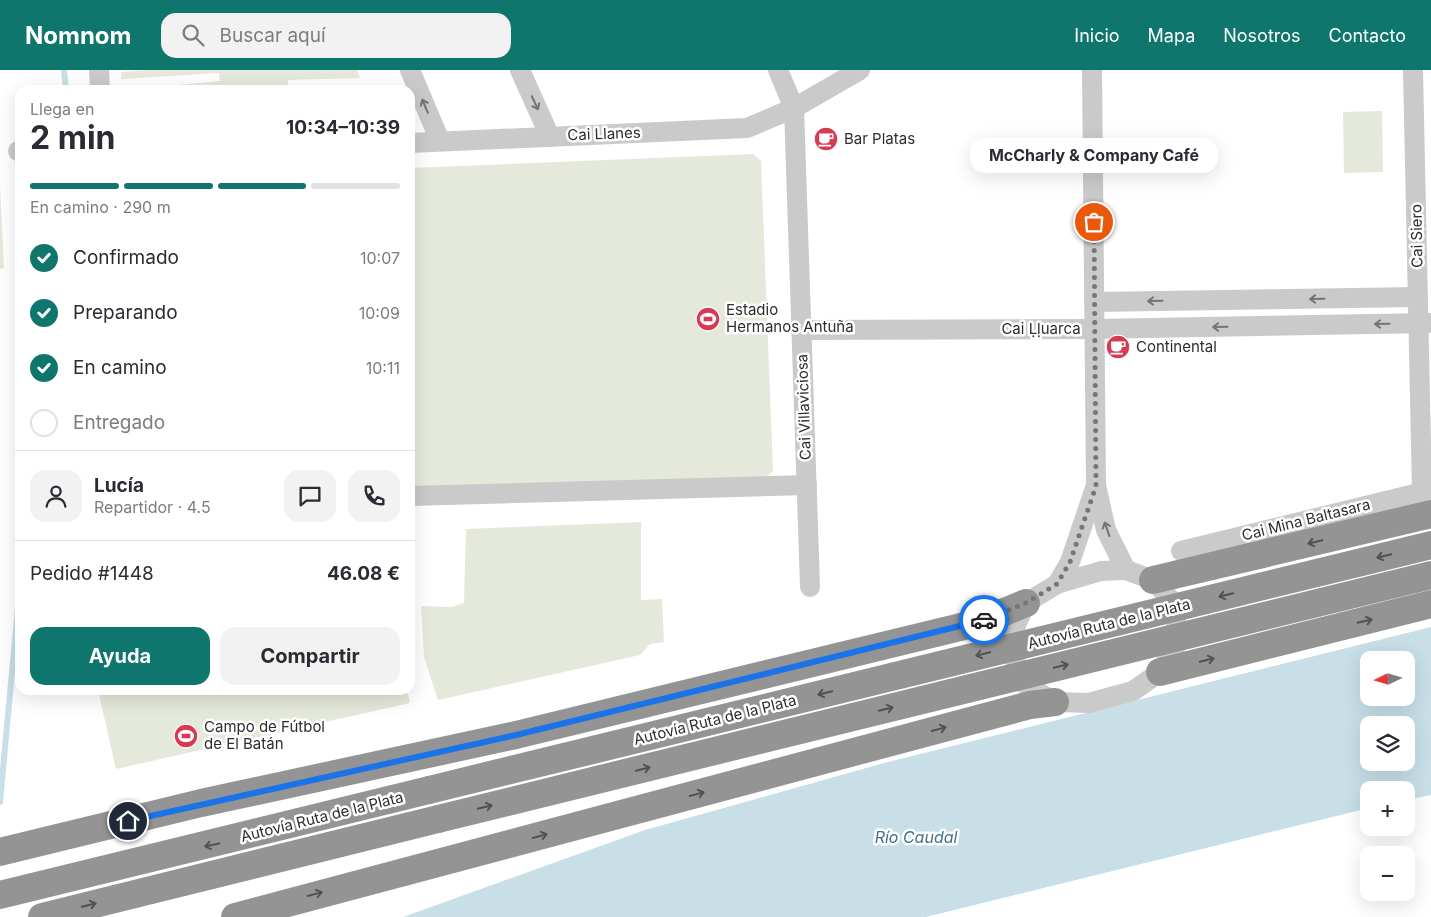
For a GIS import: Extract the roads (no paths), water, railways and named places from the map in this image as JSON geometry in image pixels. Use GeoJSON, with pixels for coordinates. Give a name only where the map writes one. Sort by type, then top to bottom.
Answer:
{"type":"FeatureCollection","features":[{"type":"Feature","properties":{"kind":"highway"},"geometry":{"type":"LineString","coordinates":[[1152,580],[1428,498]]}},
{"type":"Feature","properties":{"kind":"highway","name":"Autovía Ruta de la Plata"},"geometry":{"type":"LineString","coordinates":[[0,895],[219,843],[1431,545]]}},
{"type":"Feature","properties":{"kind":"highway","name":"Autovía Ruta de la Plata"},"geometry":{"type":"LineString","coordinates":[[42,917],[1431,575]]}},
{"type":"Feature","properties":{"kind":"highway"},"geometry":{"type":"LineString","coordinates":[[0,842],[201,803],[535,730],[977,623],[1026,603]]}},
{"type":"Feature","properties":{"kind":"highway"},"geometry":{"type":"LineString","coordinates":[[1160,672],[1431,604]]}},
{"type":"Feature","properties":{"kind":"highway"},"geometry":{"type":"LineString","coordinates":[[220,917],[284,902],[1030,705],[1055,702]]}},
{"type":"Feature","properties":{"kind":"highway"},"geometry":{"type":"LineString","coordinates":[[0,852],[201,803]]}},
{"type":"Feature","properties":{"kind":"highway"},"geometry":{"type":"LineString","coordinates":[[113,917],[336,856],[438,819]]}},
{"type":"Feature","properties":{"kind":"highway"},"geometry":{"type":"LineString","coordinates":[[0,883],[66,878]]}},
{"type":"Feature","properties":{"kind":"highway"},"geometry":{"type":"LineString","coordinates":[[235,917],[284,902]]}},
{"type":"Feature","properties":{"kind":"street"},"geometry":{"type":"LineString","coordinates":[[99,70],[100,85]]}},
{"type":"Feature","properties":{"kind":"street"},"geometry":{"type":"LineString","coordinates":[[410,70],[440,141]]}},
{"type":"Feature","properties":{"kind":"street"},"geometry":{"type":"LineString","coordinates":[[520,70],[550,137]]}},
{"type":"Feature","properties":{"kind":"street"},"geometry":{"type":"LineString","coordinates":[[778,70],[794,108]]}},
{"type":"Feature","properties":{"kind":"street","name":"Cai Llanes"},"geometry":{"type":"LineString","coordinates":[[415,143],[747,128],[794,108],[860,70]]}},
{"type":"Feature","properties":{"kind":"street"},"geometry":{"type":"LineString","coordinates":[[1092,70],[1096,486],[1106,530],[1126,570]]}},
{"type":"Feature","properties":{"kind":"street","name":"Cai Siero"},"geometry":{"type":"LineString","coordinates":[[1413,70],[1418,297],[1425,323],[1428,498]]}},
{"type":"Feature","properties":{"kind":"street","name":"Cai Villaviciosa"},"geometry":{"type":"LineString","coordinates":[[794,108],[810,587]]}},
{"type":"Feature","properties":{"kind":"street"},"geometry":{"type":"LineString","coordinates":[[1094,302],[1418,297]]}},
{"type":"Feature","properties":{"kind":"street","name":"Cai Ḷḷuarca"},"geometry":{"type":"LineString","coordinates":[[801,330],[1094,329],[1425,323]]}},
{"type":"Feature","properties":{"kind":"street"},"geometry":{"type":"LineString","coordinates":[[415,496],[807,485]]}},
{"type":"Feature","properties":{"kind":"street"},"geometry":{"type":"LineString","coordinates":[[1057,584],[1070,562],[1096,486]]}},
{"type":"Feature","properties":{"kind":"street","name":"Cai Mina Baltasara"},"geometry":{"type":"LineString","coordinates":[[1181,551],[1428,498]]}},
{"type":"Feature","properties":{"kind":"street"},"geometry":{"type":"LineString","coordinates":[[1126,570],[1152,580],[1172,601],[1176,618],[1177,644],[1160,672],[1133,692],[1089,703],[1055,702],[1026,685],[1015,660],[1012,634],[1026,603],[1057,584],[1101,571],[1126,570]]}},
{"type":"Feature","properties":{"kind":"water","name":"Río Caudal"},"geometry":{"type":"Polygon","coordinates":[[[1431,627],[1431,795],[1415,798],[1415,781],[1360,781],[1360,810],[926,917],[403,917],[645,830],[884,763],[1431,627]]]}},
{"type":"Feature","properties":{"kind":"waterway"},"geometry":{"type":"LineString","coordinates":[[64,70],[66,85]]}},
{"type":"Feature","properties":{"kind":"waterway"},"geometry":{"type":"LineString","coordinates":[[0,802],[15,640]]}},
{"type":"Feature","properties":{"kind":"place","name":"Bar Platas"},"geometry":{"type":"Point","coordinates":[826,139]}},
{"type":"Feature","properties":{"kind":"place","name":"McCharly & Company Café"},"geometry":{"type":"Point","coordinates":[1094,222]}},
{"type":"Feature","properties":{"kind":"place","name":"Estadio Hermanos Antuña"},"geometry":{"type":"Point","coordinates":[708,319]}},
{"type":"Feature","properties":{"kind":"place","name":"Continental"},"geometry":{"type":"Point","coordinates":[1118,347]}},
{"type":"Feature","properties":{"kind":"place","name":"Campo de Fútbol de El Batán"},"geometry":{"type":"Point","coordinates":[186,736]}}]}
